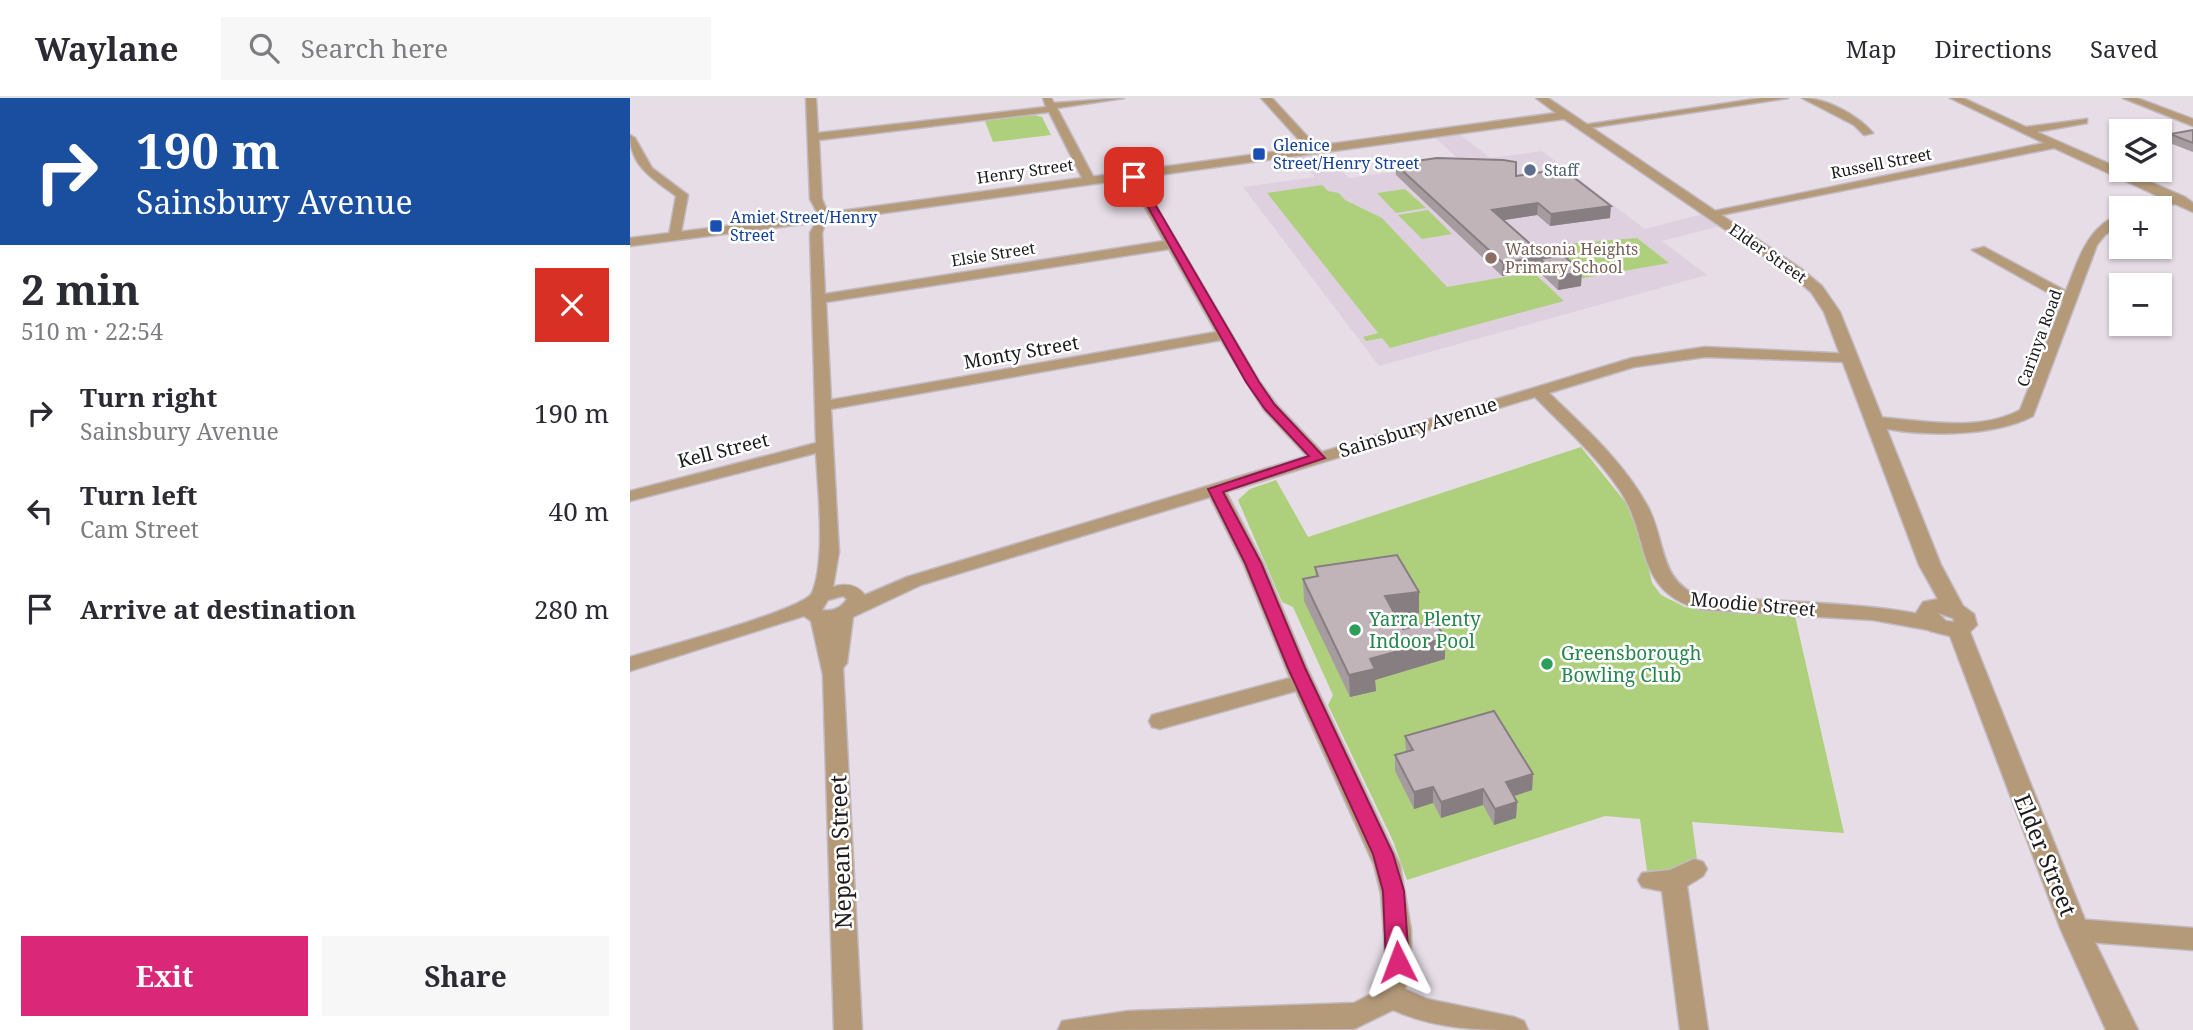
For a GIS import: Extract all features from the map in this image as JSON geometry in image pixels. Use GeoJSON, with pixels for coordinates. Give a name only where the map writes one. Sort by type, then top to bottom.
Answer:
{"type":"FeatureCollection","features":[{"type":"Feature","properties":{"kind":"street","name":"Nepean Street"},"geometry":{"type":"LineString","coordinates":[[811,98],[830,552],[817,608],[834,675],[848,1030]]}},
{"type":"Feature","properties":{"kind":"street"},"geometry":{"type":"LineString","coordinates":[[813,137],[1050,104],[1119,98]]}},
{"type":"Feature","properties":{"kind":"street"},"geometry":{"type":"LineString","coordinates":[[1266,98],[1314,150]]}},
{"type":"Feature","properties":{"kind":"street","name":"Elder Street"},"geometry":{"type":"LineString","coordinates":[[1541,98],[1711,213],[1817,289],[1832,312],[1930,565],[1941,617],[1974,677],[2075,930],[2122,1030]]}},
{"type":"Feature","properties":{"kind":"street"},"geometry":{"type":"LineString","coordinates":[[1582,126],[1783,98]]}},
{"type":"Feature","properties":{"kind":"street"},"geometry":{"type":"LineString","coordinates":[[1807,98],[1858,123],[1868,132]]}},
{"type":"Feature","properties":{"kind":"street"},"geometry":{"type":"LineString","coordinates":[[1955,98],[2184,203]]}},
{"type":"Feature","properties":{"kind":"street"},"geometry":{"type":"LineString","coordinates":[[2128,98],[2193,123]]}},
{"type":"Feature","properties":{"kind":"street"},"geometry":{"type":"LineString","coordinates":[[1050,104],[1089,180]]}},
{"type":"Feature","properties":{"kind":"street","name":"Henry Street"},"geometry":{"type":"LineString","coordinates":[[630,242],[1566,115]]}},
{"type":"Feature","properties":{"kind":"street"},"geometry":{"type":"LineString","coordinates":[[2027,130],[2083,121]]}},
{"type":"Feature","properties":{"kind":"street"},"geometry":{"type":"LineString","coordinates":[[630,138],[645,168],[682,195],[675,235]]}},
{"type":"Feature","properties":{"kind":"street","name":"Russell Street"},"geometry":{"type":"LineString","coordinates":[[1711,213],[2058,145]]}},
{"type":"Feature","properties":{"kind":"street"},"geometry":{"type":"LineString","coordinates":[[632,170],[645,168]]}},
{"type":"Feature","properties":{"kind":"street"},"geometry":{"type":"LineString","coordinates":[[1132,174],[1269,407],[1318,458]]}},
{"type":"Feature","properties":{"kind":"street","name":"Carinya Road"},"geometry":{"type":"LineString","coordinates":[[1875,422],[1986,426],[2021,418],[2032,407],[2096,238],[2109,228]]}},
{"type":"Feature","properties":{"kind":"street","name":"Elsie Street"},"geometry":{"type":"LineString","coordinates":[[819,299],[1173,244]]}},
{"type":"Feature","properties":{"kind":"street"},"geometry":{"type":"LineString","coordinates":[[1979,250],[2072,300]]}},
{"type":"Feature","properties":{"kind":"street","name":"Monty Street"},"geometry":{"type":"LineString","coordinates":[[823,406],[1226,335]]}},
{"type":"Feature","properties":{"kind":"street","name":"Sainsbury Avenue"},"geometry":{"type":"LineString","coordinates":[[817,608],[848,601],[1632,363],[1688,353],[1849,356]]}},
{"type":"Feature","properties":{"kind":"street","name":"Moodie Street"},"geometry":{"type":"LineString","coordinates":[[1538,391],[1613,470],[1633,496],[1652,537],[1662,580],[1673,593],[1687,600],[1713,605],[1941,617]]}},
{"type":"Feature","properties":{"kind":"street","name":"Kell Street"},"geometry":{"type":"LineString","coordinates":[[630,496],[825,446]]}},
{"type":"Feature","properties":{"kind":"street"},"geometry":{"type":"LineString","coordinates":[[1072,1030],[1141,1023],[1340,1018],[1363,1013],[1389,995],[1397,974],[1391,878],[1378,842],[1303,682],[1253,563],[1215,489]]}},
{"type":"Feature","properties":{"kind":"street","name":"Nepean Street"},"geometry":{"type":"LineString","coordinates":[[830,552],[848,601],[834,675]]}},
{"type":"Feature","properties":{"kind":"street"},"geometry":{"type":"LineString","coordinates":[[630,664],[817,608]]}},
{"type":"Feature","properties":{"kind":"street"},"geometry":{"type":"LineString","coordinates":[[1160,721],[1303,682]]}},
{"type":"Feature","properties":{"kind":"street"},"geometry":{"type":"LineString","coordinates":[[1673,877],[1694,1030]]}},
{"type":"Feature","properties":{"kind":"street"},"geometry":{"type":"LineString","coordinates":[[2075,930],[2193,939]]}},
{"type":"Feature","properties":{"kind":"street"},"geometry":{"type":"LineString","coordinates":[[1389,995],[1423,1011],[1514,1030]]}},
{"type":"Feature","properties":{"kind":"shaded area","name":"Watsonia Heights Primary School"},"geometry":{"type":"Polygon","coordinates":[[[1458,133],[1490,158],[1542,151],[1645,229],[1702,214],[1720,226],[1662,241],[1707,275],[1379,366],[1243,187],[1315,177],[1297,155],[1323,151],[1349,178],[1462,162],[1433,136],[1458,133]]]}},
{"type":"Feature","properties":{"kind":"green space"},"geometry":{"type":"Polygon","coordinates":[[[1034,115],[1042,117],[1051,135],[993,142],[985,121],[1034,115]]]}},
{"type":"Feature","properties":{"kind":"green space"},"geometry":{"type":"Polygon","coordinates":[[[1322,185],[1328,191],[1339,193],[1345,200],[1382,218],[1447,287],[1533,272],[1564,301],[1390,348],[1382,338],[1366,341],[1363,337],[1378,333],[1267,193],[1322,185]]]}},
{"type":"Feature","properties":{"kind":"green space"},"geometry":{"type":"Polygon","coordinates":[[[1405,189],[1426,208],[1396,213],[1377,193],[1405,189]]]}},
{"type":"Feature","properties":{"kind":"green space"},"geometry":{"type":"Polygon","coordinates":[[[1428,210],[1452,234],[1422,239],[1398,215],[1428,210]]]}},
{"type":"Feature","properties":{"kind":"green space"},"geometry":{"type":"Polygon","coordinates":[[[1637,238],[1669,263],[1578,279],[1541,246],[1637,238]]]}},
{"type":"Feature","properties":{"kind":"green space"},"geometry":{"type":"Polygon","coordinates":[[[1581,447],[1626,503],[1644,548],[1652,583],[1661,595],[1685,607],[1704,611],[1795,616],[1844,833],[1692,822],[1697,859],[1674,870],[1647,871],[1640,819],[1605,816],[1407,880],[1393,841],[1328,705],[1333,695],[1293,607],[1282,602],[1238,500],[1250,489],[1276,480],[1308,537],[1581,447]]]}},
{"type":"Feature","properties":{"kind":"building"},"geometry":{"type":"Polygon","coordinates":[[[2193,130],[2193,143],[2172,135],[2193,130]]]}},
{"type":"Feature","properties":{"kind":"building"},"geometry":{"type":"Polygon","coordinates":[[[1437,158],[1516,162],[1516,176],[1563,169],[1611,206],[1551,214],[1538,203],[1492,210],[1544,256],[1503,263],[1395,164],[1437,158]]]}},
{"type":"Feature","properties":{"kind":"building"},"geometry":{"type":"Polygon","coordinates":[[[1563,255],[1582,272],[1559,276],[1540,259],[1563,255]]]}},
{"type":"Feature","properties":{"kind":"building","name":"Yarra Plenty Indoor Pool"},"geometry":{"type":"Polygon","coordinates":[[[1397,555],[1419,592],[1385,596],[1403,629],[1435,621],[1445,638],[1370,659],[1375,669],[1349,675],[1303,579],[1318,576],[1315,567],[1397,555]]]}},
{"type":"Feature","properties":{"kind":"building"},"geometry":{"type":"Polygon","coordinates":[[[1494,711],[1533,774],[1506,782],[1517,802],[1495,809],[1483,789],[1441,802],[1433,787],[1414,792],[1395,755],[1413,750],[1405,736],[1494,711]]]}},
{"type":"Feature","properties":{"kind":"place","name":"Glenice Street/Henry Street"},"geometry":{"type":"Point","coordinates":[1259,154]}},
{"type":"Feature","properties":{"kind":"place","name":"Staff"},"geometry":{"type":"Point","coordinates":[1530,170]}},
{"type":"Feature","properties":{"kind":"place","name":"Amiet Street/Henry Street"},"geometry":{"type":"Point","coordinates":[716,226]}},
{"type":"Feature","properties":{"kind":"place","name":"Watsonia Heights Primary School"},"geometry":{"type":"Point","coordinates":[1491,258]}},
{"type":"Feature","properties":{"kind":"place","name":"Yarra Plenty Indoor Pool"},"geometry":{"type":"Point","coordinates":[1355,630]}},
{"type":"Feature","properties":{"kind":"place","name":"Greensborough Bowling Club"},"geometry":{"type":"Point","coordinates":[1547,664]}},
{"type":"Feature","properties":{"kind":"route"},"geometry":{"type":"LineString","coordinates":[[1134,177],[1252,382],[1269,407],[1318,458],[1215,489],[1253,563],[1296,668],[1383,854],[1393,891],[1398,962]]}}]}
